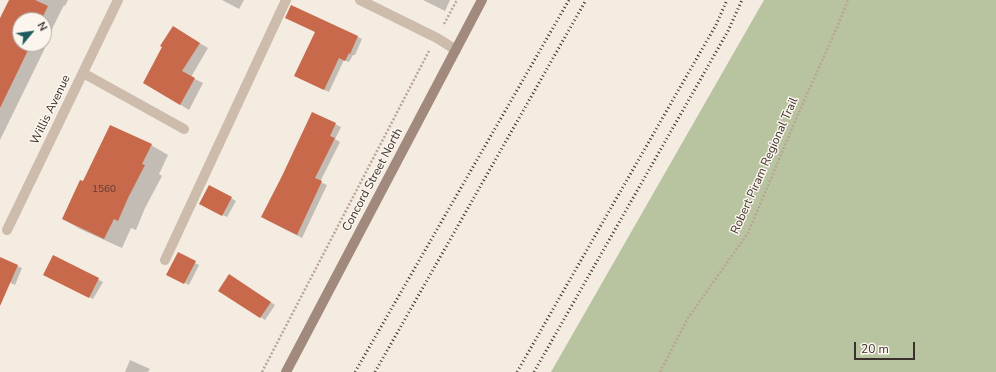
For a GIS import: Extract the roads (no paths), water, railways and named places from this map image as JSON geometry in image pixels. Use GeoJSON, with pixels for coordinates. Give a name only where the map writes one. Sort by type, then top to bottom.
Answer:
{"type":"FeatureCollection","features":[{"type":"Feature","properties":{"kind":"main road","name":"Concord Street North"},"geometry":{"type":"LineString","coordinates":[[286,372],[482,0]]}},
{"type":"Feature","properties":{"kind":"street","name":"Willis Avenue"},"geometry":{"type":"LineString","coordinates":[[7,230],[118,0]]}},
{"type":"Feature","properties":{"kind":"street"},"geometry":{"type":"LineString","coordinates":[[165,260],[286,0]]}},
{"type":"Feature","properties":{"kind":"street"},"geometry":{"type":"LineString","coordinates":[[360,0],[436,38],[456,50]]}},
{"type":"Feature","properties":{"kind":"street"},"geometry":{"type":"LineString","coordinates":[[83,73],[184,129]]}},
{"type":"Feature","properties":{"kind":"railway"},"geometry":{"type":"LineString","coordinates":[[355,372],[569,0]]}},
{"type":"Feature","properties":{"kind":"railway"},"geometry":{"type":"LineString","coordinates":[[375,372],[586,0]]}},
{"type":"Feature","properties":{"kind":"railway"},"geometry":{"type":"LineString","coordinates":[[517,372],[716,25],[727,0]]}},
{"type":"Feature","properties":{"kind":"railway"},"geometry":{"type":"LineString","coordinates":[[534,372],[728,31],[742,0]]}}]}
